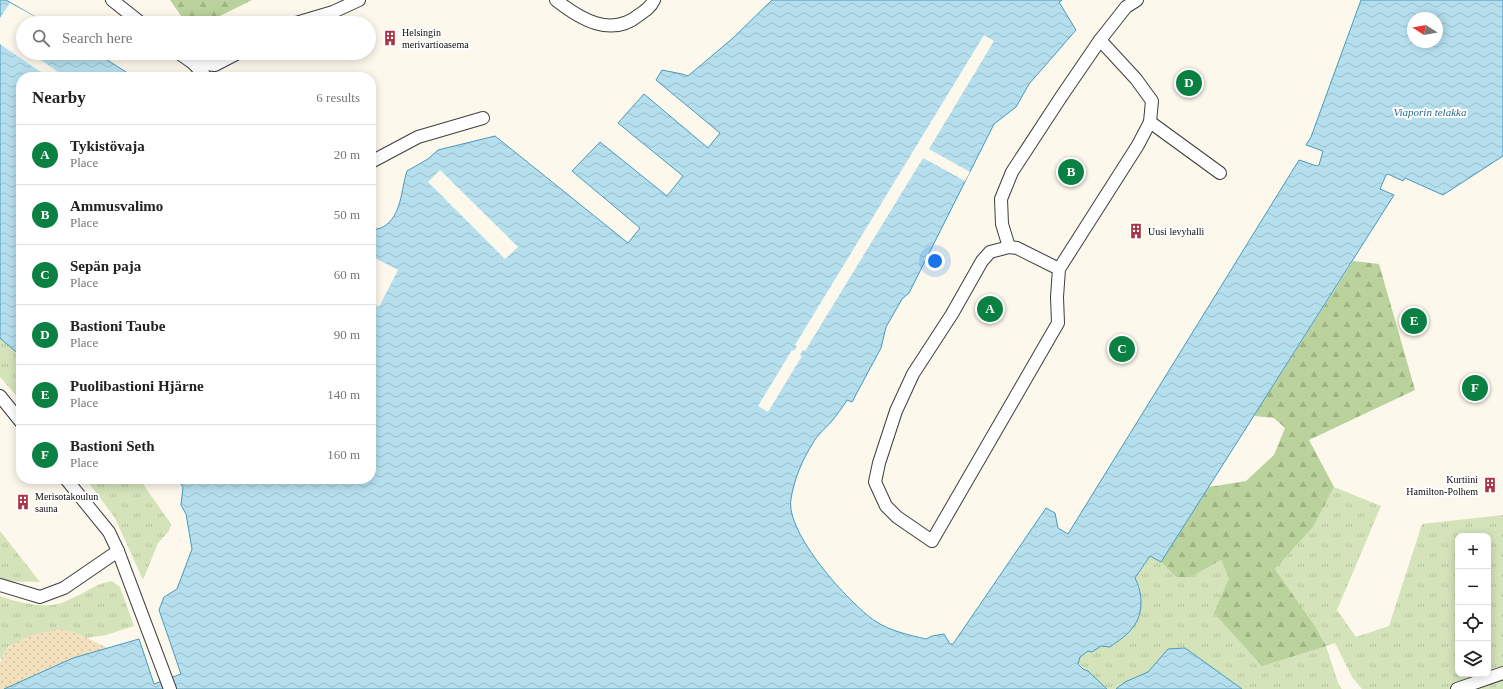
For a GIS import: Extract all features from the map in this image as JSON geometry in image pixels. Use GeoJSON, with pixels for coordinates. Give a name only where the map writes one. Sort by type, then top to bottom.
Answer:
{"type":"FeatureCollection","features":[{"type":"Feature","properties":{"kind":"lane"},"geometry":{"type":"LineString","coordinates":[[112,0],[132,16]]}},
{"type":"Feature","properties":{"kind":"lane"},"geometry":{"type":"LineString","coordinates":[[319,16],[359,0]]}},
{"type":"Feature","properties":{"kind":"lane"},"geometry":{"type":"LineString","coordinates":[[556,0],[574,14],[599,25],[620,25],[634,20],[652,5],[654,0]]}},
{"type":"Feature","properties":{"kind":"lane"},"geometry":{"type":"LineString","coordinates":[[1009,247],[1002,224],[1001,199],[1012,172],[1060,96],[1100,40],[1126,7],[1137,0]]}},
{"type":"Feature","properties":{"kind":"lane"},"geometry":{"type":"LineString","coordinates":[[1059,269],[1017,248],[1009,247],[990,252],[982,261],[952,314],[913,374],[896,411],[879,462],[875,482],[886,506],[897,517],[932,541],[1058,324],[1057,297],[1059,269],[1134,152],[1150,122],[1152,100],[1136,79],[1100,40]]}},
{"type":"Feature","properties":{"kind":"lane"},"geometry":{"type":"LineString","coordinates":[[189,60],[201,72]]}},
{"type":"Feature","properties":{"kind":"lane"},"geometry":{"type":"LineString","coordinates":[[193,63],[215,65],[225,60]]}},
{"type":"Feature","properties":{"kind":"lane"},"geometry":{"type":"LineString","coordinates":[[376,159],[418,137],[483,118]]}},
{"type":"Feature","properties":{"kind":"lane"},"geometry":{"type":"LineString","coordinates":[[1150,122],[1220,173]]}},
{"type":"Feature","properties":{"kind":"lane"},"geometry":{"type":"LineString","coordinates":[[0,396],[16,416]]}},
{"type":"Feature","properties":{"kind":"lane"},"geometry":{"type":"LineString","coordinates":[[70,484],[109,532],[118,551],[170,689]]}},
{"type":"Feature","properties":{"kind":"lane"},"geometry":{"type":"LineString","coordinates":[[0,585],[40,597],[64,588],[118,551]]}},
{"type":"Feature","properties":{"kind":"lane"},"geometry":{"type":"LineString","coordinates":[[1457,689],[1503,673]]}},
{"type":"Feature","properties":{"kind":"green space"},"geometry":{"type":"Polygon","coordinates":[[[170,0],[252,0],[220,16],[181,16],[170,0]]]}},
{"type":"Feature","properties":{"kind":"green space"},"geometry":{"type":"Polygon","coordinates":[[[1353,261],[1379,264],[1415,390],[1309,440],[1334,487],[1313,527],[1275,569],[1315,626],[1326,646],[1262,666],[1214,613],[1229,578],[1221,560],[1191,577],[1176,577],[1161,562],[1209,487],[1246,481],[1274,455],[1285,428],[1274,418],[1254,416],[1353,261]]]}},
{"type":"Feature","properties":{"kind":"green space"},"geometry":{"type":"Polygon","coordinates":[[[0,336],[16,350],[16,395],[0,377],[0,336]]]}},
{"type":"Feature","properties":{"kind":"green space"},"geometry":{"type":"Polygon","coordinates":[[[90,484],[143,484],[171,524],[169,531],[158,543],[143,580],[115,518],[90,484]]]}},
{"type":"Feature","properties":{"kind":"green space"},"geometry":{"type":"Polygon","coordinates":[[[1334,487],[1381,506],[1337,610],[1356,637],[1389,626],[1422,524],[1503,515],[1503,689],[1362,689],[1352,677],[1335,643],[1326,646],[1315,626],[1275,569],[1313,527],[1334,487]]]}},
{"type":"Feature","properties":{"kind":"green space"},"geometry":{"type":"Polygon","coordinates":[[[0,531],[40,582],[9,581],[0,579],[0,531]]]}},
{"type":"Feature","properties":{"kind":"green space"},"geometry":{"type":"Polygon","coordinates":[[[1150,556],[1161,562],[1176,577],[1191,577],[1221,560],[1229,578],[1215,613],[1326,646],[1338,683],[1342,689],[1242,689],[1185,648],[1168,649],[1148,672],[1125,682],[1116,689],[1107,689],[1078,663],[1080,657],[1088,651],[1140,587],[1135,579],[1150,556]]]}},
{"type":"Feature","properties":{"kind":"green space"},"geometry":{"type":"Polygon","coordinates":[[[112,581],[120,587],[134,626],[106,635],[86,638],[74,632],[9,646],[0,659],[0,596],[29,604],[52,605],[62,603],[106,582],[112,581]]]}},
{"type":"Feature","properties":{"kind":"sand"},"geometry":{"type":"Polygon","coordinates":[[[59,629],[74,632],[108,648],[73,658],[4,689],[0,689],[0,664],[3,655],[8,649],[15,643],[32,635],[59,629]]]}},
{"type":"Feature","properties":{"kind":"water"},"geometry":{"type":"Polygon","coordinates":[[[0,0],[6,0],[34,16],[16,16],[16,60],[107,60],[126,72],[16,72],[16,352],[0,338],[0,0]]]}},
{"type":"Feature","properties":{"kind":"water","name":"Viaporin telakka"},"geometry":{"type":"Polygon","coordinates":[[[772,0],[1062,0],[1059,2],[1076,30],[1029,84],[1016,107],[994,124],[909,293],[902,299],[886,327],[881,348],[852,402],[847,400],[815,440],[802,463],[792,492],[792,513],[798,530],[808,548],[821,566],[850,599],[875,621],[887,627],[926,639],[932,636],[944,634],[950,644],[953,644],[1046,508],[1055,513],[1058,528],[1068,534],[1299,160],[1317,166],[1319,165],[1323,151],[1306,145],[1311,137],[1361,0],[1503,0],[1503,156],[1443,195],[1405,178],[1403,181],[1388,174],[1386,175],[1380,189],[1394,195],[1161,562],[1150,556],[1135,578],[1139,588],[1141,608],[1133,628],[1123,638],[1110,647],[1101,646],[1092,652],[1088,651],[1080,657],[1078,664],[1083,669],[1088,671],[1107,689],[4,689],[73,658],[139,639],[154,684],[181,674],[159,610],[164,597],[177,589],[192,549],[186,514],[181,505],[183,487],[181,484],[376,484],[376,229],[383,227],[394,216],[400,202],[407,171],[428,159],[438,150],[495,136],[628,243],[640,228],[572,171],[600,142],[667,196],[683,176],[618,123],[644,94],[708,148],[720,133],[656,80],[662,70],[688,76],[733,38],[772,0]]]}},
{"type":"Feature","properties":{"kind":"water"},"geometry":{"type":"Polygon","coordinates":[[[1185,648],[1242,689],[1116,689],[1125,682],[1148,672],[1168,649],[1185,648]]]}},
{"type":"Feature","properties":{"kind":"pier"},"geometry":{"type":"Polygon","coordinates":[[[10,3],[34,16],[16,16],[16,55],[0,44],[0,18],[10,3]]]}},
{"type":"Feature","properties":{"kind":"pier"},"geometry":{"type":"Polygon","coordinates":[[[984,35],[994,41],[929,149],[970,172],[965,181],[923,158],[805,351],[803,350],[800,355],[802,356],[768,412],[758,406],[792,350],[794,351],[797,346],[795,345],[984,35]]]}},
{"type":"Feature","properties":{"kind":"pier"},"geometry":{"type":"Polygon","coordinates":[[[23,60],[41,60],[58,72],[41,72],[23,60]]]}},
{"type":"Feature","properties":{"kind":"pier"},"geometry":{"type":"Polygon","coordinates":[[[440,170],[518,247],[505,259],[428,182],[440,170]]]}},
{"type":"Feature","properties":{"kind":"pier"},"geometry":{"type":"Polygon","coordinates":[[[376,259],[398,270],[379,307],[376,306],[376,259]]]}},
{"type":"Feature","properties":{"kind":"place","name":"Helsingin merivartioasema"},"geometry":{"type":"Point","coordinates":[390,38]}},
{"type":"Feature","properties":{"kind":"place","name":"Bastioni Taube"},"geometry":{"type":"Point","coordinates":[1189,83]}},
{"type":"Feature","properties":{"kind":"place","name":"Ammusvalimo"},"geometry":{"type":"Point","coordinates":[1071,172]}},
{"type":"Feature","properties":{"kind":"place","name":"Uusi levyhalli"},"geometry":{"type":"Point","coordinates":[1136,231]}},
{"type":"Feature","properties":{"kind":"place","name":"Tykistövaja"},"geometry":{"type":"Point","coordinates":[990,309]}},
{"type":"Feature","properties":{"kind":"place","name":"Puolibastioni Hjärne"},"geometry":{"type":"Point","coordinates":[1414,321]}},
{"type":"Feature","properties":{"kind":"place","name":"Sepän paja"},"geometry":{"type":"Point","coordinates":[1122,349]}},
{"type":"Feature","properties":{"kind":"place","name":"Bastioni Seth"},"geometry":{"type":"Point","coordinates":[1475,388]}},
{"type":"Feature","properties":{"kind":"place","name":"Kurtiini Hamilton-Polhem"},"geometry":{"type":"Point","coordinates":[1490,485]}},
{"type":"Feature","properties":{"kind":"place","name":"Merisotakoulun sauna"},"geometry":{"type":"Point","coordinates":[23,502]}}]}
